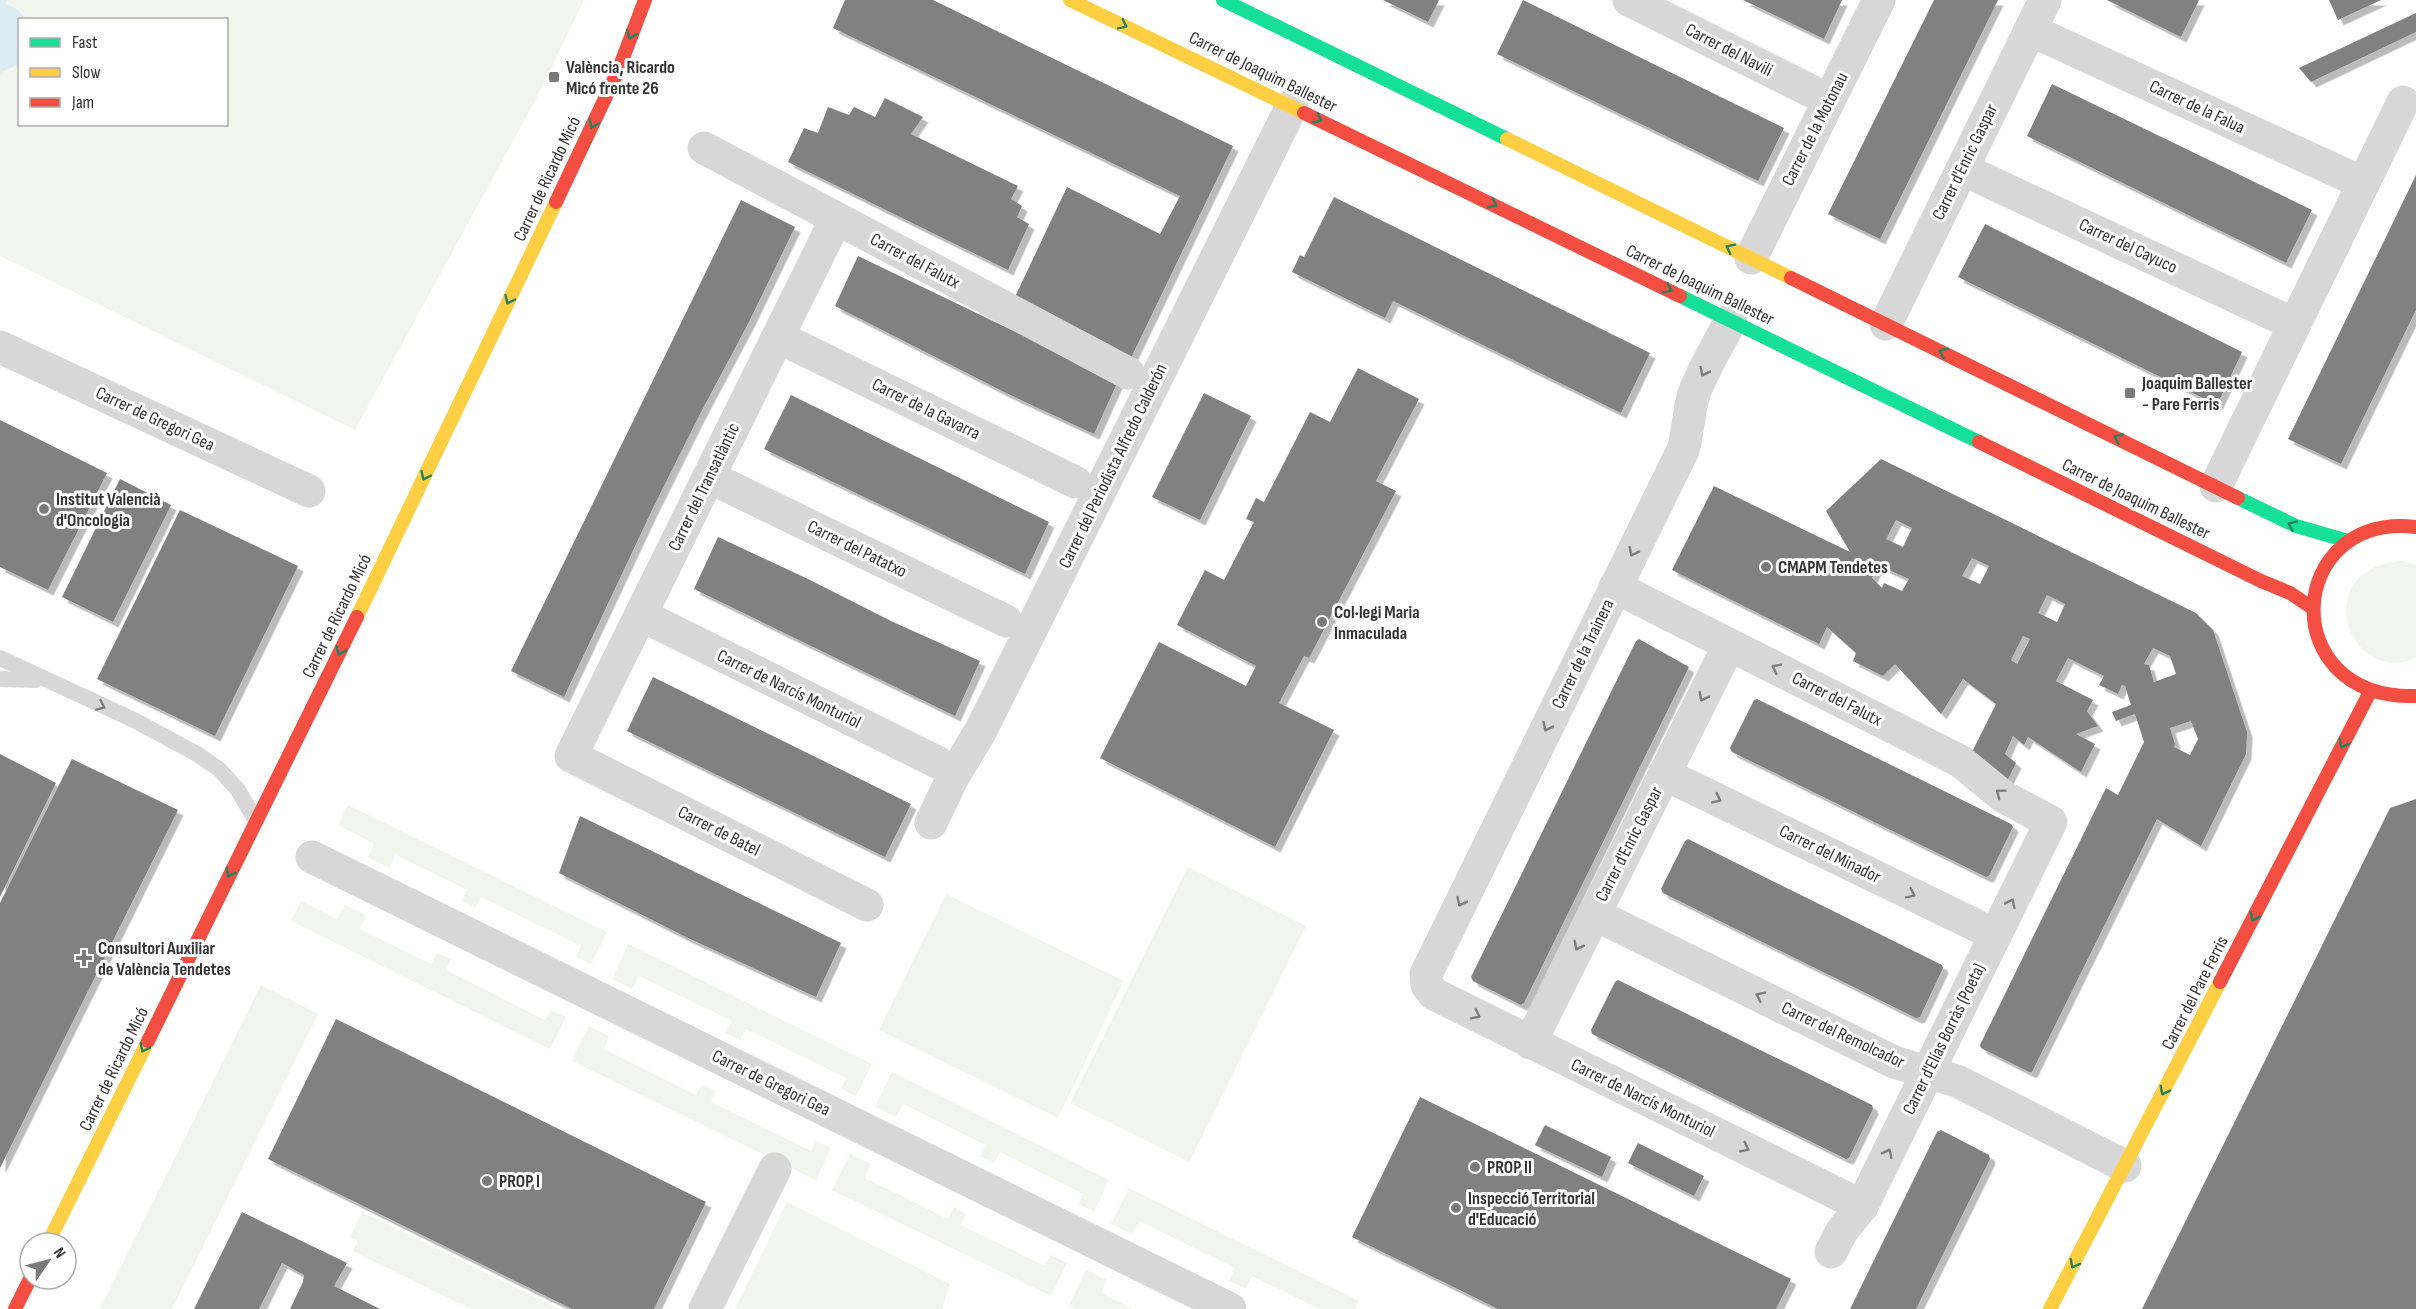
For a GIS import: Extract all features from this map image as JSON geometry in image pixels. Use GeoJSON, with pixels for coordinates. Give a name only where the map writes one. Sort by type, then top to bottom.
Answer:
{"type":"FeatureCollection","features":[{"type":"Feature","properties":{"kind":"street","name":"Carrer de Ricardo Micó"},"geometry":{"type":"LineString","coordinates":[[54,1231],[390,551],[618,71],[645,0]]}},
{"type":"Feature","properties":{"kind":"street","name":"Carrer de Joaquim Ballester"},"geometry":{"type":"LineString","coordinates":[[1070,0],[1731,320],[2261,581],[2290,593],[2311,607]]}},
{"type":"Feature","properties":{"kind":"street"},"geometry":{"type":"LineString","coordinates":[[1223,0],[2290,524],[2319,536],[2348,541]]}},
{"type":"Feature","properties":{"kind":"street","name":"Carrer del Navili"},"geometry":{"type":"LineString","coordinates":[[1629,0],[1829,100]]}},
{"type":"Feature","properties":{"kind":"street","name":"Carrer de la Motonau"},"geometry":{"type":"LineString","coordinates":[[1751,258],[1879,0]]}},
{"type":"Feature","properties":{"kind":"street","name":"Carrer d'Enric Gaspar"},"geometry":{"type":"LineString","coordinates":[[1886,324],[2045,0]]}},
{"type":"Feature","properties":{"kind":"street","name":"Carrer de la Falua"},"geometry":{"type":"LineString","coordinates":[[2030,30],[2363,183]]}},
{"type":"Feature","properties":{"kind":"street"},"geometry":{"type":"LineString","coordinates":[[2216,486],[2403,102]]}},
{"type":"Feature","properties":{"kind":"street","name":"Carrer del Periodista Alfredo Calderón"},"geometry":{"type":"LineString","coordinates":[[931,823],[953,777],[987,720],[1292,106]]}},
{"type":"Feature","properties":{"kind":"street","name":"Carrer del Falutx"},"geometry":{"type":"LineString","coordinates":[[704,148],[1128,373]]}},
{"type":"Feature","properties":{"kind":"street","name":"Carrer del Cayuco"},"geometry":{"type":"LineString","coordinates":[[1962,169],[2295,324]]}},
{"type":"Feature","properties":{"kind":"street","name":"Carrer del Transatlàntic"},"geometry":{"type":"LineString","coordinates":[[572,756],[836,219]]}},
{"type":"Feature","properties":{"kind":"street","name":"Carrer de la Trainera"},"geometry":{"type":"LineString","coordinates":[[1426,985],[1426,974],[1683,450],[1695,391],[1731,320]]}},
{"type":"Feature","properties":{"kind":"street","name":"Carrer de la Gavarra"},"geometry":{"type":"LineString","coordinates":[[778,336],[1075,482]]}},
{"type":"Feature","properties":{"kind":"street","name":"Carrer de Gregori Gea"},"geometry":{"type":"LineString","coordinates":[[0,347],[309,491]]}},
{"type":"Feature","properties":{"kind":"street","name":"Carrer del Patatxo"},"geometry":{"type":"LineString","coordinates":[[709,477],[1006,621]]}},
{"type":"Feature","properties":{"kind":"street"},"geometry":{"type":"LineString","coordinates":[[2416,527],[2388,525],[2367,530],[2348,541],[2323,569],[2311,607],[2316,633],[2326,658],[2345,678],[2370,692],[2392,697],[2416,696]]}},
{"type":"Feature","properties":{"kind":"street","name":"Carrer del Falutx"},"geometry":{"type":"LineString","coordinates":[[1616,587],[1960,761],[2004,797],[2051,822]]}},
{"type":"Feature","properties":{"kind":"street","name":"Carrer de Narcís Monturiol"},"geometry":{"type":"LineString","coordinates":[[641,615],[936,762]]}},
{"type":"Feature","properties":{"kind":"street","name":"Carrer d'Enric Gaspar"},"geometry":{"type":"LineString","coordinates":[[1530,1043],[1729,645]]}},
{"type":"Feature","properties":{"kind":"street","name":"Carrer del Pare Ferris"},"geometry":{"type":"LineString","coordinates":[[2050,1309],[2370,692]]}},
{"type":"Feature","properties":{"kind":"street","name":"Carrer de Batel"},"geometry":{"type":"LineString","coordinates":[[572,756],[867,905]]}},
{"type":"Feature","properties":{"kind":"street","name":"Carrer del Minador"},"geometry":{"type":"LineString","coordinates":[[1664,774],[1996,935]]}},
{"type":"Feature","properties":{"kind":"street","name":"Carrer d'Elías Borràs (Poeta)"},"geometry":{"type":"LineString","coordinates":[[1831,1252],[1842,1232],[1862,1206],[2051,822]]}},
{"type":"Feature","properties":{"kind":"street","name":"Carrer de Gregori Gea"},"geometry":{"type":"LineString","coordinates":[[312,857],[1230,1309]]}},
{"type":"Feature","properties":{"kind":"street","name":"Carrer del Remolcador"},"geometry":{"type":"LineString","coordinates":[[1594,914],[1894,1062],[1958,1081],[2125,1166]]}},
{"type":"Feature","properties":{"kind":"street","name":"Carrer de Narcís Monturiol"},"geometry":{"type":"LineString","coordinates":[[1426,985],[1434,994],[1530,1043],[1862,1206]]}},
{"type":"Feature","properties":{"kind":"street"},"geometry":{"type":"LineString","coordinates":[[705,1309],[775,1169]]}},
{"type":"Feature","properties":{"kind":"street"},"geometry":{"type":"LineString","coordinates":[[15,1309],[24,1291]]}},
{"type":"Feature","properties":{"kind":"lane"},"geometry":{"type":"LineString","coordinates":[[0,658],[134,720],[197,754],[219,769],[238,790],[256,821]]}},
{"type":"Feature","properties":{"kind":"lane"},"geometry":{"type":"LineString","coordinates":[[0,679],[18,678],[48,682]]}},
{"type":"Feature","properties":{"kind":"shaded area"},"geometry":{"type":"Polygon","coordinates":[[[0,0],[584,0],[537,97],[355,430],[0,256],[0,0]]]}},
{"type":"Feature","properties":{"kind":"shaded area"},"geometry":{"type":"Polygon","coordinates":[[[0,0],[7,0],[5,4],[17,9],[25,18],[18,18],[18,64],[0,73],[0,0]]]}},
{"type":"Feature","properties":{"kind":"shaded area"},"geometry":{"type":"Polygon","coordinates":[[[2402,561],[2416,565],[2416,658],[2392,663],[2372,656],[2357,642],[2348,623],[2347,603],[2355,583],[2373,568],[2402,561]]]}},
{"type":"Feature","properties":{"kind":"shaded area"},"geometry":{"type":"Polygon","coordinates":[[[348,805],[607,932],[591,964],[576,957],[581,946],[481,897],[475,908],[462,901],[467,890],[396,855],[389,868],[368,857],[374,844],[338,825],[348,805]]]}},
{"type":"Feature","properties":{"kind":"shaded area"},"geometry":{"type":"Polygon","coordinates":[[[1188,867],[1306,926],[1189,1162],[1070,1103],[1188,867]]]}},
{"type":"Feature","properties":{"kind":"shaded area"},"geometry":{"type":"Polygon","coordinates":[[[946,894],[1124,981],[1058,1118],[879,1030],[946,894]]]}},
{"type":"Feature","properties":{"kind":"shaded area"},"geometry":{"type":"Polygon","coordinates":[[[301,901],[337,919],[345,905],[366,915],[360,929],[431,964],[437,953],[451,959],[446,970],[545,1020],[551,1010],[566,1017],[550,1049],[291,921],[301,901]]]}},
{"type":"Feature","properties":{"kind":"shaded area"},"geometry":{"type":"Polygon","coordinates":[[[628,944],[872,1064],[856,1096],[841,1089],[846,1078],[746,1029],[740,1040],[726,1033],[732,1021],[639,976],[632,989],[612,979],[628,944]]]}},
{"type":"Feature","properties":{"kind":"shaded area"},"geometry":{"type":"Polygon","coordinates":[[[261,985],[318,1014],[172,1309],[100,1309],[261,985]]]}},
{"type":"Feature","properties":{"kind":"shaded area"},"geometry":{"type":"Polygon","coordinates":[[[589,1026],[609,1036],[604,1049],[696,1095],[702,1084],[716,1091],[711,1102],[811,1151],[816,1141],[831,1148],[816,1180],[572,1061],[589,1026]]]}},
{"type":"Feature","properties":{"kind":"shaded area"},"geometry":{"type":"Polygon","coordinates":[[[892,1072],[1109,1180],[1094,1212],[1079,1204],[1083,1194],[1000,1152],[994,1163],[980,1156],[985,1145],[903,1104],[896,1117],[875,1107],[892,1072]]]}},
{"type":"Feature","properties":{"kind":"shaded area"},"geometry":{"type":"Polygon","coordinates":[[[850,1154],[871,1164],[865,1178],[948,1219],[954,1207],[966,1214],[961,1225],[1045,1266],[1051,1255],[1067,1263],[1051,1296],[832,1190],[850,1154]]]}},
{"type":"Feature","properties":{"kind":"shaded area"},"geometry":{"type":"Polygon","coordinates":[[[1129,1188],[1359,1301],[1355,1309],[1320,1309],[1252,1276],[1246,1288],[1229,1281],[1235,1268],[1139,1221],[1132,1234],[1111,1224],[1129,1188]]]}},
{"type":"Feature","properties":{"kind":"shaded area"},"geometry":{"type":"Polygon","coordinates":[[[787,1202],[950,1284],[942,1309],[735,1309],[787,1202]]]}},
{"type":"Feature","properties":{"kind":"shaded area"},"geometry":{"type":"Polygon","coordinates":[[[362,1212],[560,1309],[471,1309],[353,1251],[358,1241],[350,1237],[362,1212]]]}},
{"type":"Feature","properties":{"kind":"shaded area"},"geometry":{"type":"Polygon","coordinates":[[[1086,1270],[1107,1280],[1101,1293],[1133,1309],[1076,1309],[1069,1305],[1086,1270]]]}},
{"type":"Feature","properties":{"kind":"building"},"geometry":{"type":"Polygon","coordinates":[[[845,0],[933,0],[1233,146],[1131,358],[1014,299],[1067,187],[1160,234],[1180,196],[833,28],[845,0]]]}},
{"type":"Feature","properties":{"kind":"building"},"geometry":{"type":"Polygon","coordinates":[[[1383,0],[1439,0],[1428,22],[1383,0]]]}},
{"type":"Feature","properties":{"kind":"building"},"geometry":{"type":"Polygon","coordinates":[[[1523,0],[1784,128],[1758,181],[1497,54],[1523,0]]]}},
{"type":"Feature","properties":{"kind":"building"},"geometry":{"type":"Polygon","coordinates":[[[1743,0],[1842,0],[1824,39],[1743,0]]]}},
{"type":"Feature","properties":{"kind":"building"},"geometry":{"type":"Polygon","coordinates":[[[1934,0],[1998,0],[1880,239],[1828,214],[1934,0]]]}},
{"type":"Feature","properties":{"kind":"building"},"geometry":{"type":"Polygon","coordinates":[[[2107,0],[2199,0],[2181,37],[2107,0]]]}},
{"type":"Feature","properties":{"kind":"building"},"geometry":{"type":"Polygon","coordinates":[[[2329,0],[2381,0],[2338,20],[2329,0]]]}},
{"type":"Feature","properties":{"kind":"building"},"geometry":{"type":"Polygon","coordinates":[[[2416,13],[2416,32],[2311,82],[2299,68],[2416,13]]]}},
{"type":"Feature","properties":{"kind":"building"},"geometry":{"type":"Polygon","coordinates":[[[2052,84],[2312,210],[2286,263],[2027,136],[2052,84]]]}},
{"type":"Feature","properties":{"kind":"building"},"geometry":{"type":"Polygon","coordinates":[[[885,98],[923,117],[911,134],[1018,186],[1011,199],[1022,206],[1017,217],[1029,224],[1008,270],[788,162],[804,128],[818,133],[828,107],[849,115],[854,107],[875,117],[885,98]]]}},
{"type":"Feature","properties":{"kind":"building"},"geometry":{"type":"Polygon","coordinates":[[[2416,175],[2416,310],[2341,464],[2288,439],[2416,175]]]}},
{"type":"Feature","properties":{"kind":"building"},"geometry":{"type":"Polygon","coordinates":[[[1334,197],[1650,353],[1621,413],[1393,301],[1385,318],[1292,272],[1300,255],[1304,257],[1334,197]]]}},
{"type":"Feature","properties":{"kind":"building"},"geometry":{"type":"Polygon","coordinates":[[[741,200],[795,227],[653,508],[564,697],[511,671],[741,200]]]}},
{"type":"Feature","properties":{"kind":"building"},"geometry":{"type":"Polygon","coordinates":[[[1985,224],[2242,352],[2217,405],[1958,277],[1985,224]]]}},
{"type":"Feature","properties":{"kind":"building"},"geometry":{"type":"Polygon","coordinates":[[[858,256],[1118,381],[1094,434],[1006,393],[835,306],[858,256]]]}},
{"type":"Feature","properties":{"kind":"building"},"geometry":{"type":"Polygon","coordinates":[[[1358,368],[1419,399],[1376,481],[1396,491],[1309,658],[1304,656],[1279,703],[1334,730],[1275,847],[1100,758],[1159,642],[1246,686],[1256,666],[1177,625],[1205,570],[1224,580],[1254,522],[1246,519],[1256,498],[1264,502],[1310,412],[1330,422],[1358,368]]]}},
{"type":"Feature","properties":{"kind":"building"},"geometry":{"type":"Polygon","coordinates":[[[1204,393],[1251,416],[1200,520],[1152,497],[1204,393]]]}},
{"type":"Feature","properties":{"kind":"building"},"geometry":{"type":"Polygon","coordinates":[[[791,395],[1049,522],[1025,574],[764,449],[791,395]]]}},
{"type":"Feature","properties":{"kind":"building","name":"Institut Valencià d'Oncologia"},"geometry":{"type":"Polygon","coordinates":[[[0,420],[107,473],[48,590],[0,567],[0,420]]]}},
{"type":"Feature","properties":{"kind":"building"},"geometry":{"type":"Polygon","coordinates":[[[1881,459],[2196,613],[2213,630],[2247,732],[2246,754],[2201,846],[2157,819],[2032,1072],[1981,1048],[1980,1045],[2106,788],[2118,795],[2144,742],[2135,714],[2116,721],[2112,712],[2131,705],[2125,686],[2122,685],[2118,694],[2099,685],[2104,676],[2068,658],[2056,681],[2093,700],[2087,711],[2098,726],[2076,734],[2095,744],[2081,772],[2028,737],[2024,745],[2013,736],[2005,754],[2016,763],[2006,783],[1971,754],[1996,704],[1963,679],[1941,714],[1895,664],[1883,676],[1853,661],[1856,653],[1827,627],[1819,644],[1672,570],[1714,486],[1850,552],[1826,511],[1881,459]],[[1896,520],[1886,539],[1903,547],[1912,528],[1896,520]],[[1972,558],[1962,576],[1980,584],[1989,566],[1972,558]],[[1878,565],[1872,578],[1882,588],[1884,583],[1902,591],[1909,579],[1878,565]],[[2047,595],[2038,613],[2057,622],[2065,604],[2047,595]],[[2023,636],[2011,660],[2017,664],[2030,639],[2023,636]],[[2153,648],[2144,664],[2149,665],[2154,682],[2176,674],[2170,656],[2153,648]],[[2191,721],[2170,728],[2174,747],[2190,755],[2198,739],[2191,721]]]}},
{"type":"Feature","properties":{"kind":"building"},"geometry":{"type":"Polygon","coordinates":[[[120,479],[171,505],[113,622],[62,597],[120,479]]]}},
{"type":"Feature","properties":{"kind":"building"},"geometry":{"type":"Polygon","coordinates":[[[180,510],[298,566],[215,736],[97,679],[180,510]]]}},
{"type":"Feature","properties":{"kind":"building"},"geometry":{"type":"Polygon","coordinates":[[[718,537],[893,622],[980,661],[955,716],[694,589],[718,537]]]}},
{"type":"Feature","properties":{"kind":"building"},"geometry":{"type":"Polygon","coordinates":[[[1639,639],[1689,667],[1521,1005],[1473,981],[1471,977],[1639,639]]]}},
{"type":"Feature","properties":{"kind":"building"},"geometry":{"type":"Polygon","coordinates":[[[653,677],[911,804],[885,857],[627,731],[653,677]]]}},
{"type":"Feature","properties":{"kind":"building"},"geometry":{"type":"Polygon","coordinates":[[[1757,699],[2011,824],[2013,827],[1989,876],[1986,877],[1732,752],[1730,748],[1754,700],[1757,699]]]}},
{"type":"Feature","properties":{"kind":"building"},"geometry":{"type":"Polygon","coordinates":[[[0,754],[56,783],[0,897],[0,754]]]}},
{"type":"Feature","properties":{"kind":"building"},"geometry":{"type":"Polygon","coordinates":[[[72,759],[178,810],[0,1168],[0,903],[72,759]]]}},
{"type":"Feature","properties":{"kind":"building"},"geometry":{"type":"Polygon","coordinates":[[[2416,799],[2416,1309],[2142,1309],[2390,808],[2416,799]]]}},
{"type":"Feature","properties":{"kind":"building"},"geometry":{"type":"Polygon","coordinates":[[[580,816],[841,943],[816,997],[688,938],[559,873],[580,816]]]}},
{"type":"Feature","properties":{"kind":"building"},"geometry":{"type":"Polygon","coordinates":[[[1688,839],[1942,965],[1943,968],[1920,1017],[1916,1018],[1663,893],[1661,889],[1688,839]]]}},
{"type":"Feature","properties":{"kind":"building"},"geometry":{"type":"Polygon","coordinates":[[[1618,980],[1872,1105],[1873,1109],[1849,1158],[1846,1159],[1592,1034],[1591,1030],[1618,980]]]}},
{"type":"Feature","properties":{"kind":"building","name":"PROP I"},"geometry":{"type":"Polygon","coordinates":[[[336,1019],[706,1202],[654,1309],[572,1309],[268,1159],[336,1019]]]}},
{"type":"Feature","properties":{"kind":"building","name":"PROP II"},"geometry":{"type":"Polygon","coordinates":[[[1420,1097],[1791,1279],[1776,1309],[1498,1309],[1352,1237],[1420,1097]]]}},
{"type":"Feature","properties":{"kind":"building"},"geometry":{"type":"Polygon","coordinates":[[[1545,1125],[1611,1157],[1602,1177],[1535,1145],[1545,1125]]]}},
{"type":"Feature","properties":{"kind":"building"},"geometry":{"type":"Polygon","coordinates":[[[1941,1130],[1989,1155],[1990,1159],[1916,1309],[1850,1309],[1937,1132],[1941,1130]]]}},
{"type":"Feature","properties":{"kind":"building"},"geometry":{"type":"Polygon","coordinates":[[[1638,1143],[1704,1176],[1694,1196],[1628,1163],[1638,1143]]]}},
{"type":"Feature","properties":{"kind":"building"},"geometry":{"type":"Polygon","coordinates":[[[242,1212],[347,1263],[334,1286],[380,1309],[290,1309],[304,1275],[282,1263],[259,1309],[194,1309],[242,1212]]]}},
{"type":"Feature","properties":{"kind":"traffic: fast"},"geometry":{"type":"LineString","coordinates":[[1223,0],[1507,139]]}},
{"type":"Feature","properties":{"kind":"traffic: fast"},"geometry":{"type":"LineString","coordinates":[[1680,296],[1979,442]]}},
{"type":"Feature","properties":{"kind":"traffic: fast"},"geometry":{"type":"LineString","coordinates":[[2238,498],[2296,526],[2348,541]]}},
{"type":"Feature","properties":{"kind":"traffic: slow"},"geometry":{"type":"LineString","coordinates":[[1070,0],[1304,113]]}},
{"type":"Feature","properties":{"kind":"traffic: slow"},"geometry":{"type":"LineString","coordinates":[[1507,139],[1791,278]]}},
{"type":"Feature","properties":{"kind":"traffic: slow"},"geometry":{"type":"LineString","coordinates":[[357,617],[556,202]]}},
{"type":"Feature","properties":{"kind":"traffic: slow"},"geometry":{"type":"LineString","coordinates":[[2050,1309],[2220,982]]}},
{"type":"Feature","properties":{"kind":"traffic: slow"},"geometry":{"type":"LineString","coordinates":[[54,1231],[148,1041]]}},
{"type":"Feature","properties":{"kind":"traffic: jam"},"geometry":{"type":"LineString","coordinates":[[556,202],[618,71],[645,0]]}},
{"type":"Feature","properties":{"kind":"traffic: jam"},"geometry":{"type":"LineString","coordinates":[[1304,113],[1680,296]]}},
{"type":"Feature","properties":{"kind":"traffic: jam"},"geometry":{"type":"LineString","coordinates":[[1791,278],[2238,498]]}},
{"type":"Feature","properties":{"kind":"traffic: jam"},"geometry":{"type":"LineString","coordinates":[[1979,442],[2261,581],[2290,593],[2311,607]]}},
{"type":"Feature","properties":{"kind":"traffic: jam"},"geometry":{"type":"LineString","coordinates":[[2416,527],[2373,530],[2341,548],[2321,575],[2314,607],[2319,640],[2338,669],[2370,689],[2416,696]]}},
{"type":"Feature","properties":{"kind":"traffic: jam"},"geometry":{"type":"LineString","coordinates":[[148,1041],[357,617]]}},
{"type":"Feature","properties":{"kind":"traffic: jam"},"geometry":{"type":"LineString","coordinates":[[2220,982],[2370,692]]}},
{"type":"Feature","properties":{"kind":"traffic: jam"},"geometry":{"type":"LineString","coordinates":[[15,1309],[24,1291]]}},
{"type":"Feature","properties":{"kind":"place","name":"València, Ricardo Micó frente 26"},"geometry":{"type":"Point","coordinates":[554,77]}},
{"type":"Feature","properties":{"kind":"place","name":"Joaquim Ballester - Pare Ferris"},"geometry":{"type":"Point","coordinates":[2130,393]}},
{"type":"Feature","properties":{"kind":"place","name":"Institut Valencià d'Oncologia"},"geometry":{"type":"Point","coordinates":[44,509]}},
{"type":"Feature","properties":{"kind":"place","name":"CMAPM Tendetes"},"geometry":{"type":"Point","coordinates":[1766,567]}},
{"type":"Feature","properties":{"kind":"place","name":"Col·legi Maria Inmaculada"},"geometry":{"type":"Point","coordinates":[1322,622]}},
{"type":"Feature","properties":{"kind":"place","name":"Consultori Auxiliar de València Tendetes"},"geometry":{"type":"Point","coordinates":[84,958]}},
{"type":"Feature","properties":{"kind":"place","name":"PROP II"},"geometry":{"type":"Point","coordinates":[1475,1167]}},
{"type":"Feature","properties":{"kind":"place","name":"PROP I"},"geometry":{"type":"Point","coordinates":[487,1181]}},
{"type":"Feature","properties":{"kind":"place","name":"Inspecció Territorial d'Educació"},"geometry":{"type":"Point","coordinates":[1456,1208]}}]}
